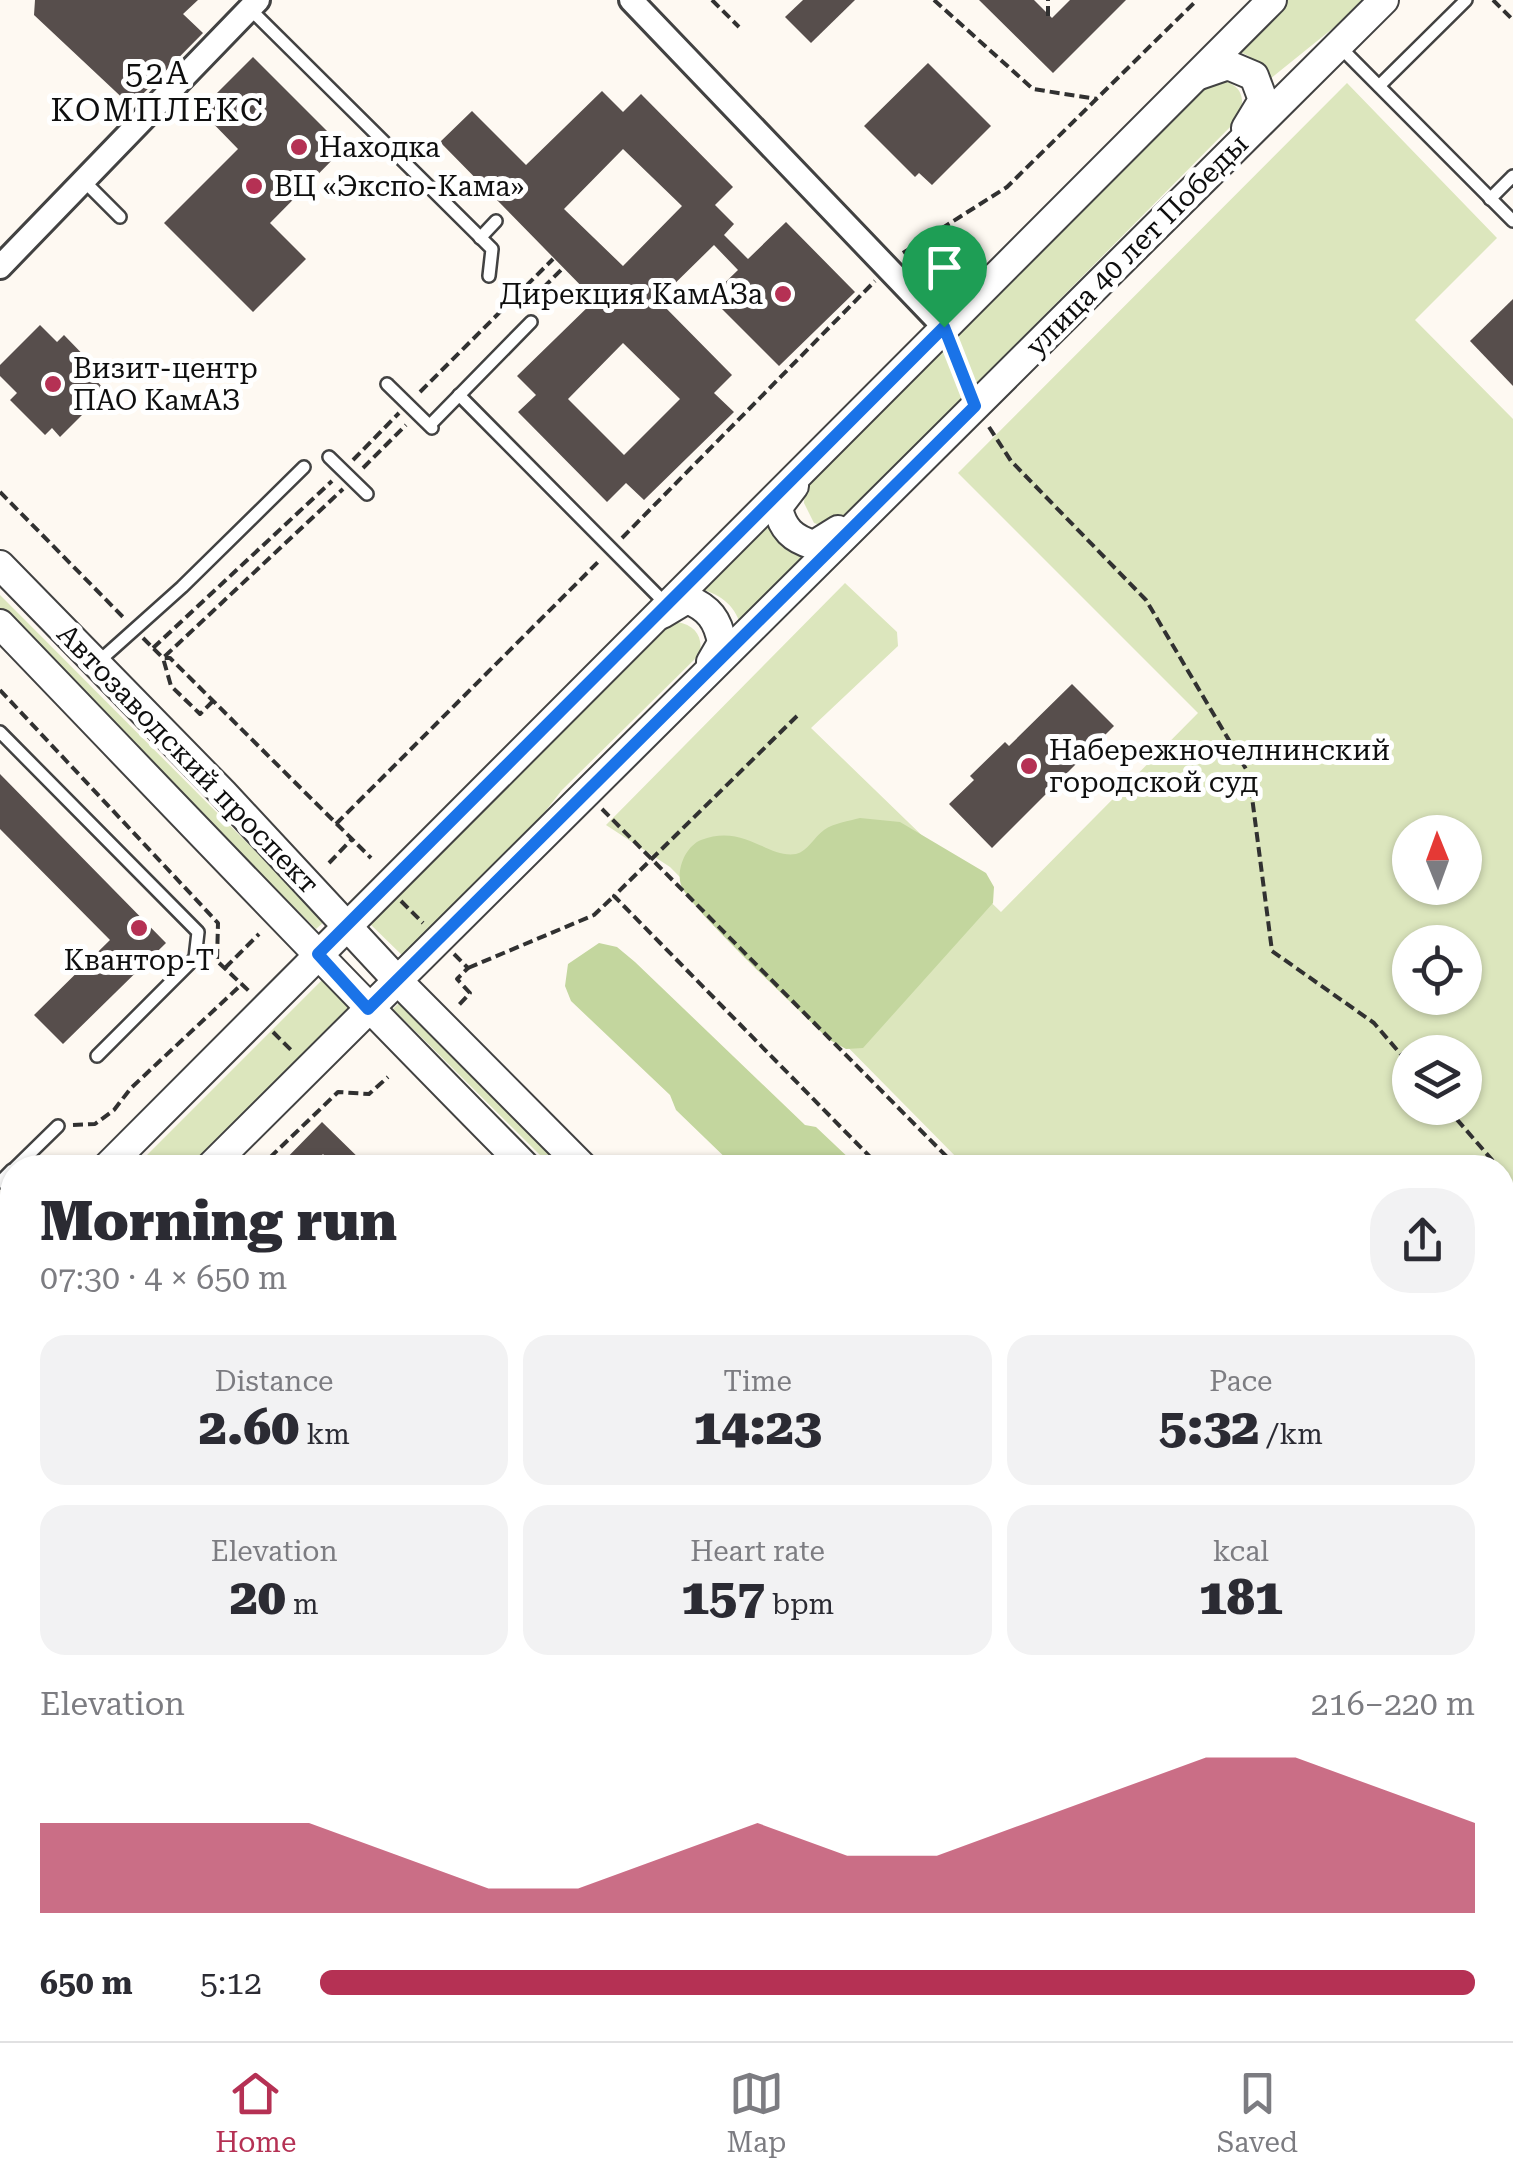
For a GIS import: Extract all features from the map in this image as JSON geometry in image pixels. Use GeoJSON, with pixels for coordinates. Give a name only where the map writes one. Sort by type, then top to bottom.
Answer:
{"type":"FeatureCollection","features":[{"type":"Feature","properties":{"kind":"street"},"geometry":{"type":"LineString","coordinates":[[631,0],[944,327]]}},
{"type":"Feature","properties":{"kind":"street","name":"улица 40 лет Победы"},"geometry":{"type":"LineString","coordinates":[[222,1155],[1384,0]]}},
{"type":"Feature","properties":{"kind":"street"},"geometry":{"type":"LineString","coordinates":[[119,1155],[1266,2]]}},
{"type":"Feature","properties":{"kind":"street"},"geometry":{"type":"LineString","coordinates":[[0,267],[83,180],[105,145],[254,4]]}},
{"type":"Feature","properties":{"kind":"street"},"geometry":{"type":"LineString","coordinates":[[1196,76],[1228,65],[1254,76],[1263,100],[1232,150]]}},
{"type":"Feature","properties":{"kind":"street"},"geometry":{"type":"LineString","coordinates":[[815,456],[778,507],[788,533],[814,545],[870,510]]}},
{"type":"Feature","properties":{"kind":"street","name":"Автозаводский проспект"},"geometry":{"type":"LineString","coordinates":[[0,565],[98,663],[397,980],[571,1155]]}},
{"type":"Feature","properties":{"kind":"street"},"geometry":{"type":"LineString","coordinates":[[657,614],[687,599],[712,614],[722,644],[702,677]]}},
{"type":"Feature","properties":{"kind":"street","name":"Автозаводский проспект"},"geometry":{"type":"LineString","coordinates":[[0,624],[368,1009],[514,1155]]}},
{"type":"Feature","properties":{"kind":"lane"},"geometry":{"type":"LineString","coordinates":[[1379,86],[1466,0]]}},
{"type":"Feature","properties":{"kind":"lane"},"geometry":{"type":"LineString","coordinates":[[254,4],[492,249],[489,276]]}},
{"type":"Feature","properties":{"kind":"lane"},"geometry":{"type":"LineString","coordinates":[[1338,45],[1513,222]]}},
{"type":"Feature","properties":{"kind":"lane"},"geometry":{"type":"LineString","coordinates":[[1490,198],[1513,176]]}},
{"type":"Feature","properties":{"kind":"lane"},"geometry":{"type":"LineString","coordinates":[[83,180],[120,217]]}},
{"type":"Feature","properties":{"kind":"lane"},"geometry":{"type":"LineString","coordinates":[[480,238],[496,221]]}},
{"type":"Feature","properties":{"kind":"lane"},"geometry":{"type":"LineString","coordinates":[[388,384],[431,427],[531,322]]}},
{"type":"Feature","properties":{"kind":"lane"},"geometry":{"type":"LineString","coordinates":[[459,395],[657,614]]}},
{"type":"Feature","properties":{"kind":"lane"},"geometry":{"type":"LineString","coordinates":[[329,457],[367,494]]}},
{"type":"Feature","properties":{"kind":"lane"},"geometry":{"type":"LineString","coordinates":[[98,663],[182,588],[304,468]]}},
{"type":"Feature","properties":{"kind":"lane"},"geometry":{"type":"LineString","coordinates":[[0,732],[198,932],[195,958],[97,1056]]}},
{"type":"Feature","properties":{"kind":"lane"},"geometry":{"type":"LineString","coordinates":[[28,1155],[58,1126]]}},
{"type":"Feature","properties":{"kind":"path"},"geometry":{"type":"LineString","coordinates":[[712,0],[739,27]]}},
{"type":"Feature","properties":{"kind":"path"},"geometry":{"type":"LineString","coordinates":[[934,0],[1034,89],[1097,99]]}},
{"type":"Feature","properties":{"kind":"path"},"geometry":{"type":"LineString","coordinates":[[1048,0],[1048,16]]}},
{"type":"Feature","properties":{"kind":"path"},"geometry":{"type":"LineString","coordinates":[[862,295],[906,250],[1007,187],[1197,0]]}},
{"type":"Feature","properties":{"kind":"path"},"geometry":{"type":"LineString","coordinates":[[1493,0],[1513,20]]}},
{"type":"Feature","properties":{"kind":"path"},"geometry":{"type":"LineString","coordinates":[[163,658],[413,409],[552,258]]}},
{"type":"Feature","properties":{"kind":"path"},"geometry":{"type":"LineString","coordinates":[[510,321],[562,268]]}},
{"type":"Feature","properties":{"kind":"path"},"geometry":{"type":"LineString","coordinates":[[944,327],[975,406],[1011,461],[1146,600],[1249,774],[1272,951],[1374,1024],[1392,1044]]}},
{"type":"Feature","properties":{"kind":"path"},"geometry":{"type":"LineString","coordinates":[[153,648],[347,475],[413,409]]}},
{"type":"Feature","properties":{"kind":"path"},"geometry":{"type":"LineString","coordinates":[[0,492],[163,658],[171,686],[200,714],[213,701]]}},
{"type":"Feature","properties":{"kind":"path"},"geometry":{"type":"LineString","coordinates":[[163,658],[170,658],[370,858]]}},
{"type":"Feature","properties":{"kind":"path"},"geometry":{"type":"LineString","coordinates":[[0,690],[218,924],[217,961],[253,995]]}},
{"type":"Feature","properties":{"kind":"path"},"geometry":{"type":"LineString","coordinates":[[458,1006],[470,993],[457,978],[468,968],[594,915],[796,716]]}},
{"type":"Feature","properties":{"kind":"path"},"geometry":{"type":"LineString","coordinates":[[599,805],[945,1155]]}},
{"type":"Feature","properties":{"kind":"path"},"geometry":{"type":"LineString","coordinates":[[329,862],[352,839]]}},
{"type":"Feature","properties":{"kind":"path"},"geometry":{"type":"LineString","coordinates":[[391,890],[427,927]]}},
{"type":"Feature","properties":{"kind":"path"},"geometry":{"type":"LineString","coordinates":[[614,896],[868,1155]]}},
{"type":"Feature","properties":{"kind":"path"},"geometry":{"type":"LineString","coordinates":[[226,968],[259,934]]}},
{"type":"Feature","properties":{"kind":"path"},"geometry":{"type":"LineString","coordinates":[[454,954],[468,968]]}},
{"type":"Feature","properties":{"kind":"path"},"geometry":{"type":"LineString","coordinates":[[58,1126],[95,1124],[114,1110],[131,1088],[242,984]]}},
{"type":"Feature","properties":{"kind":"path"},"geometry":{"type":"LineString","coordinates":[[262,1022],[294,1053]]}},
{"type":"Feature","properties":{"kind":"path"},"geometry":{"type":"LineString","coordinates":[[273,1155],[338,1092],[369,1094],[388,1077]]}},
{"type":"Feature","properties":{"kind":"path"},"geometry":{"type":"LineString","coordinates":[[1461,1125],[1487,1155]]}},
{"type":"Feature","properties":{"kind":"green space"},"geometry":{"type":"Polygon","coordinates":[[[1285,0],[1368,0],[1265,83],[1266,74],[1255,61],[1242,53],[1229,52],[1285,0]]]}},
{"type":"Feature","properties":{"kind":"green space"},"geometry":{"type":"Polygon","coordinates":[[[1217,80],[1232,84],[1240,93],[1242,105],[1237,120],[842,520],[814,523],[804,503],[805,486],[1194,91],[1217,80]]]}},
{"type":"Feature","properties":{"kind":"green space"},"geometry":{"type":"Polygon","coordinates":[[[1347,83],[1497,238],[1415,320],[1513,419],[1513,1155],[954,1155],[670,867],[606,825],[845,583],[897,632],[898,646],[811,728],[1001,912],[1198,713],[958,473],[1347,83]]]}},
{"type":"Feature","properties":{"kind":"green space"},"geometry":{"type":"Polygon","coordinates":[[[767,518],[781,545],[808,559],[740,625],[724,600],[697,589],[767,518]]]}},
{"type":"Feature","properties":{"kind":"green space"},"geometry":{"type":"Polygon","coordinates":[[[0,595],[325,921],[316,929],[0,613],[0,595]]]}},
{"type":"Feature","properties":{"kind":"green space"},"geometry":{"type":"Polygon","coordinates":[[[677,622],[696,632],[700,654],[562,790],[517,847],[407,960],[367,921],[666,623],[677,622]]]}},
{"type":"Feature","properties":{"kind":"green space"},"geometry":{"type":"Polygon","coordinates":[[[860,818],[900,822],[986,873],[994,887],[993,903],[863,1048],[846,1049],[828,1039],[703,915],[681,885],[680,872],[687,853],[701,840],[730,836],[775,852],[796,854],[828,828],[860,818]]]}},
{"type":"Feature","properties":{"kind":"green space"},"geometry":{"type":"Polygon","coordinates":[[[599,943],[617,947],[805,1125],[816,1127],[846,1155],[723,1155],[676,1110],[670,1095],[571,1001],[565,986],[568,964],[599,943]]]}},
{"type":"Feature","properties":{"kind":"green space"},"geometry":{"type":"Polygon","coordinates":[[[322,980],[353,1013],[207,1155],[147,1155],[322,980]]]}},
{"type":"Feature","properties":{"kind":"green space"},"geometry":{"type":"Polygon","coordinates":[[[402,1000],[556,1155],[540,1155],[393,1009],[402,1000]]]}},
{"type":"Feature","properties":{"kind":"building"},"geometry":{"type":"Polygon","coordinates":[[[35,0],[198,0],[183,14],[203,33],[131,106],[34,15],[35,0]]]}},
{"type":"Feature","properties":{"kind":"building"},"geometry":{"type":"Polygon","coordinates":[[[803,0],[855,0],[811,43],[785,17],[803,0]]]}},
{"type":"Feature","properties":{"kind":"building"},"geometry":{"type":"Polygon","coordinates":[[[979,0],[1034,0],[1052,18],[1070,0],[1126,0],[1053,73],[979,0]]]}},
{"type":"Feature","properties":{"kind":"building","name":"ВЦ «Экспо-Кама»"},"geometry":{"type":"Polygon","coordinates":[[[253,57],[344,148],[270,223],[306,259],[253,312],[164,223],[238,149],[200,110],[253,57]]]}},
{"type":"Feature","properties":{"kind":"building"},"geometry":{"type":"Polygon","coordinates":[[[928,63],[991,126],[932,185],[919,173],[915,177],[864,126],[928,63]]]}},
{"type":"Feature","properties":{"kind":"building","name":"Дирекция КамАЗа"},"geometry":{"type":"Polygon","coordinates":[[[602,91],[623,112],[641,94],[733,187],[715,205],[734,224],[724,235],[748,259],[786,222],[855,292],[779,366],[710,297],[738,270],[714,245],[658,300],[732,375],[714,393],[734,412],[644,500],[626,483],[607,502],[518,412],[536,395],[517,376],[595,300],[440,142],[472,111],[526,165],[602,91]],[[623,149],[564,209],[623,266],[682,206],[623,149]],[[623,343],[568,399],[624,455],[680,399],[623,343]]]}},
{"type":"Feature","properties":{"kind":"building"},"geometry":{"type":"Polygon","coordinates":[[[1513,299],[1513,386],[1470,341],[1513,299]]]}},
{"type":"Feature","properties":{"kind":"building","name":"Визит-центр ПАО КамАЗ"},"geometry":{"type":"Polygon","coordinates":[[[40,325],[57,342],[64,335],[95,367],[89,373],[106,391],[60,437],[52,428],[45,435],[10,400],[17,393],[0,376],[0,365],[40,325]]]}},
{"type":"Feature","properties":{"kind":"building","name":"Набережночелнинский городской суд"},"geometry":{"type":"Polygon","coordinates":[[[1072,684],[1114,726],[992,848],[949,804],[974,780],[970,776],[1005,742],[1009,746],[1072,684]]]}},
{"type":"Feature","properties":{"kind":"building"},"geometry":{"type":"Polygon","coordinates":[[[0,774],[166,943],[63,1044],[34,1015],[110,940],[0,829],[0,774]]]}},
{"type":"Feature","properties":{"kind":"building"},"geometry":{"type":"Polygon","coordinates":[[[322,1122],[356,1155],[323,1154],[290,1155],[322,1122]]]}},
{"type":"Feature","properties":{"kind":"place","name":"Находка"},"geometry":{"type":"Point","coordinates":[299,147]}},
{"type":"Feature","properties":{"kind":"place","name":"ВЦ «Экспо-Кама»"},"geometry":{"type":"Point","coordinates":[254,186]}},
{"type":"Feature","properties":{"kind":"place","name":"Дирекция КамАЗа"},"geometry":{"type":"Point","coordinates":[783,294]}},
{"type":"Feature","properties":{"kind":"place","name":"Визит-центр ПАО КамАЗ"},"geometry":{"type":"Point","coordinates":[53,384]}},
{"type":"Feature","properties":{"kind":"place","name":"Набережночелнинский городской суд"},"geometry":{"type":"Point","coordinates":[1029,766]}},
{"type":"Feature","properties":{"kind":"place","name":"Квантор-Т"},"geometry":{"type":"Point","coordinates":[139,928]}},
{"type":"Feature","properties":{"kind":"district","name":"52А КОМПЛЕКС"},"geometry":{"type":"Point","coordinates":[158,92]}},
{"type":"Feature","properties":{"kind":"route"},"geometry":{"type":"LineString","coordinates":[[944,327],[975,406],[368,1009],[318,954],[944,327]]}}]}
